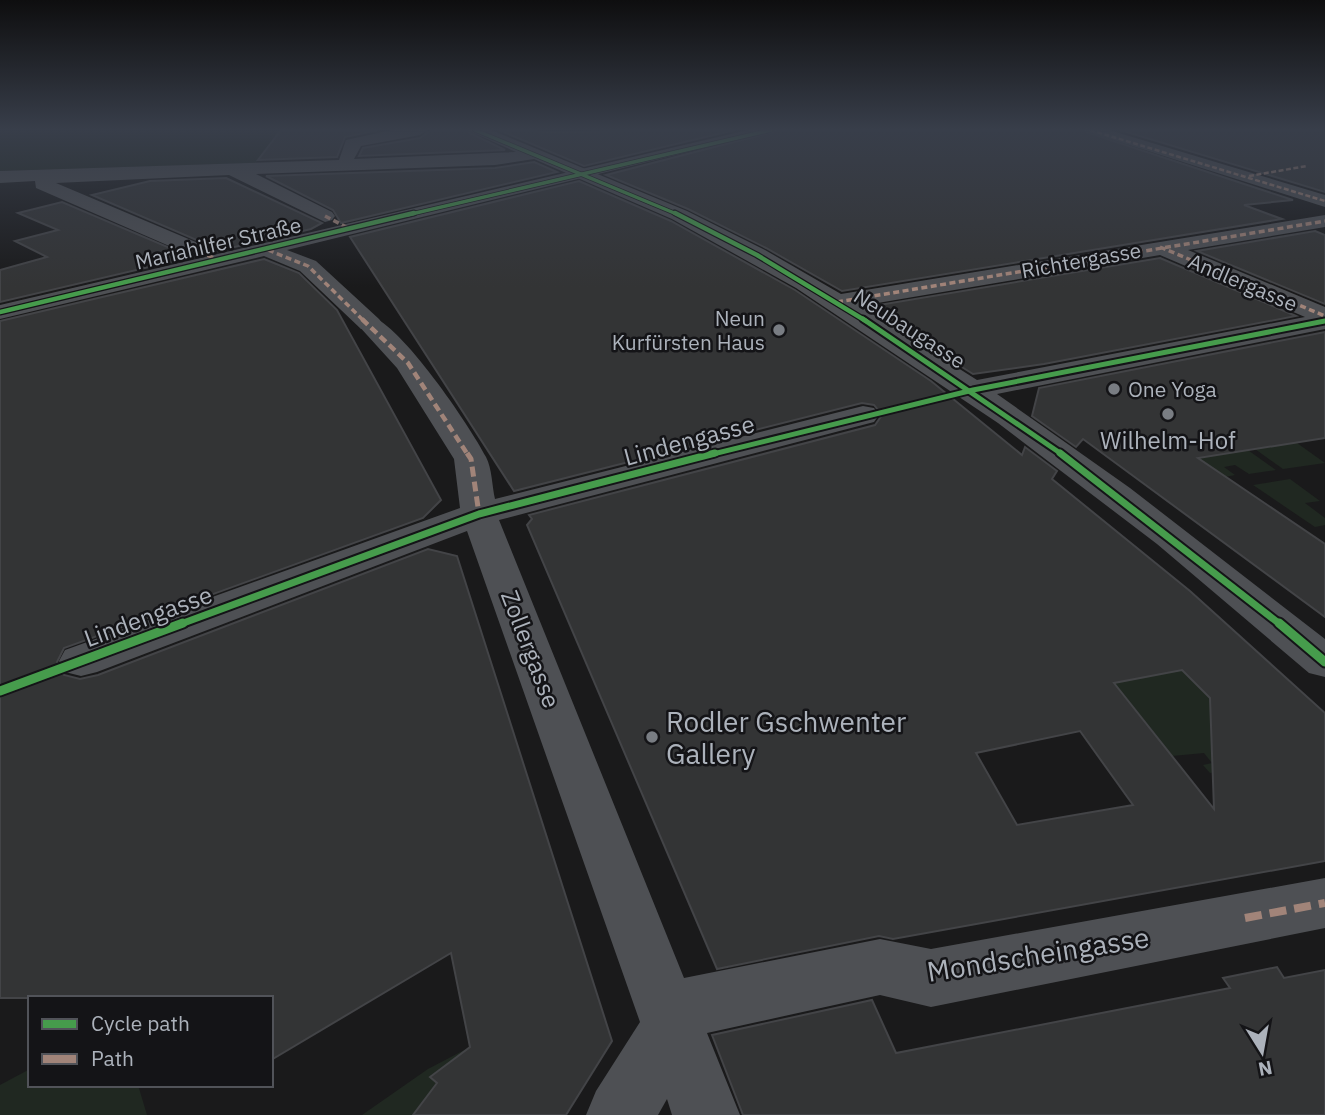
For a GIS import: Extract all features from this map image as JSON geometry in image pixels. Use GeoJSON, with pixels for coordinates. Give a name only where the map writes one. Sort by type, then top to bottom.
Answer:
{"type":"FeatureCollection","features":[{"type":"Feature","properties":{"kind":"street"},"geometry":{"type":"LineString","coordinates":[[45,182],[43,184],[222,261]]}},
{"type":"Feature","properties":{"kind":"street"},"geometry":{"type":"LineString","coordinates":[[258,182],[352,229]]}},
{"type":"Feature","properties":{"kind":"street","name":"Mariahilfer Straße"},"geometry":{"type":"LineString","coordinates":[[0,312],[268,250],[540,182]]}},
{"type":"Feature","properties":{"kind":"street","name":"Neubaugasse"},"geometry":{"type":"LineString","coordinates":[[602,182],[710,230],[837,302],[973,390],[1115,494],[1325,662]]}},
{"type":"Feature","properties":{"kind":"street"},"geometry":{"type":"LineString","coordinates":[[1263,182],[1325,201]]}},
{"type":"Feature","properties":{"kind":"street","name":"Richtergasse"},"geometry":{"type":"LineString","coordinates":[[837,302],[1325,221]]}},
{"type":"Feature","properties":{"kind":"street","name":"Andlergasse"},"geometry":{"type":"LineString","coordinates":[[1160,247],[1325,319]]}},
{"type":"Feature","properties":{"kind":"street","name":"Zollergasse"},"geometry":{"type":"LineString","coordinates":[[268,250],[308,266],[408,363],[471,460],[479,514],[672,1018],[706,1115]]}},
{"type":"Feature","properties":{"kind":"street"},"geometry":{"type":"LineString","coordinates":[[973,390],[1325,319]]}},
{"type":"Feature","properties":{"kind":"street","name":"Lindengasse"},"geometry":{"type":"LineString","coordinates":[[81,662],[479,514],[863,415]]}},
{"type":"Feature","properties":{"kind":"street","name":"Mondscheingasse"},"geometry":{"type":"LineString","coordinates":[[672,1018],[880,967],[931,978],[1325,903]]}},
{"type":"Feature","properties":{"kind":"street"},"geometry":{"type":"LineString","coordinates":[[620,1115],[672,1018]]}},
{"type":"Feature","properties":{"kind":"shaded area"},"geometry":{"type":"Polygon","coordinates":[[[1297,443],[1325,463],[1283,469],[1255,449],[1297,443]]]}},
{"type":"Feature","properties":{"kind":"shaded area"},"geometry":{"type":"Polygon","coordinates":[[[1245,448],[1276,470],[1249,474],[1235,465],[1224,467],[1235,475],[1225,477],[1194,456],[1245,448]]]}},
{"type":"Feature","properties":{"kind":"shaded area"},"geometry":{"type":"Polygon","coordinates":[[[1290,479],[1320,501],[1305,503],[1325,518],[1325,525],[1315,527],[1253,485],[1290,479]]]}},
{"type":"Feature","properties":{"kind":"shaded area"},"geometry":{"type":"Polygon","coordinates":[[[1182,670],[1226,715],[1211,718],[1210,722],[1243,755],[1227,771],[1210,773],[1203,765],[1212,763],[1204,753],[1172,756],[1114,683],[1182,670]]]}},
{"type":"Feature","properties":{"kind":"shaded area"},"geometry":{"type":"Polygon","coordinates":[[[470,1047],[431,1077],[437,1083],[413,1115],[362,1115],[428,1069],[470,1047]]]}},
{"type":"Feature","properties":{"kind":"shaded area"},"geometry":{"type":"Polygon","coordinates":[[[28,1070],[28,1087],[139,1087],[147,1115],[0,1115],[0,1085],[28,1070]]]}},
{"type":"Feature","properties":{"kind":"building"},"geometry":{"type":"Polygon","coordinates":[[[146,182],[235,182],[322,223],[311,229],[0,302],[0,270],[47,257],[15,241],[58,230],[18,213],[62,202],[191,257],[204,249],[199,241],[92,195],[146,182]]]}},
{"type":"Feature","properties":{"kind":"building"},"geometry":{"type":"Polygon","coordinates":[[[278,182],[515,182],[341,223],[333,210],[278,182]]]}},
{"type":"Feature","properties":{"kind":"building"},"geometry":{"type":"Polygon","coordinates":[[[581,182],[671,221],[795,290],[931,381],[1022,455],[1025,447],[1057,471],[1052,479],[1190,591],[1325,713],[1325,861],[893,939],[879,936],[717,969],[527,525],[532,519],[529,515],[875,425],[882,415],[874,405],[862,403],[514,491],[350,237],[581,182]],[[1182,670],[1114,683],[1214,809],[1210,698],[1182,670]],[[1080,731],[976,753],[1017,825],[1133,805],[1080,731]]]}},
{"type":"Feature","properties":{"kind":"building"},"geometry":{"type":"Polygon","coordinates":[[[623,182],[1238,182],[1293,200],[1244,205],[1282,219],[842,291],[766,248],[688,209],[623,182]]]}},
{"type":"Feature","properties":{"kind":"building"},"geometry":{"type":"Polygon","coordinates":[[[1292,182],[1325,182],[1325,192],[1292,182]]]}},
{"type":"Feature","properties":{"kind":"building"},"geometry":{"type":"Polygon","coordinates":[[[1315,231],[1325,235],[1325,304],[1197,251],[1315,231]]]}},
{"type":"Feature","properties":{"kind":"building"},"geometry":{"type":"Polygon","coordinates":[[[1160,258],[1296,316],[1044,364],[973,374],[867,307],[1160,258]]]}},
{"type":"Feature","properties":{"kind":"building"},"geometry":{"type":"Polygon","coordinates":[[[264,259],[299,273],[337,310],[441,500],[423,518],[64,648],[57,662],[64,675],[80,679],[98,675],[428,549],[457,556],[612,1041],[566,1115],[413,1115],[437,1083],[430,1077],[470,1047],[451,953],[273,1059],[273,996],[0,998],[0,321],[264,259]]]}},
{"type":"Feature","properties":{"kind":"building"},"geometry":{"type":"Polygon","coordinates":[[[1325,332],[1325,438],[1198,458],[1325,544],[1325,617],[1083,439],[1076,447],[1032,416],[1039,388],[1325,332]]]}},
{"type":"Feature","properties":{"kind":"building"},"geometry":{"type":"Polygon","coordinates":[[[1277,967],[1284,978],[1325,970],[1325,1115],[743,1115],[712,1035],[872,1000],[896,1053],[1230,988],[1223,978],[1277,967]]]}},
{"type":"Feature","properties":{"kind":"marked path"},"geometry":{"type":"LineString","coordinates":[[1262,182],[1325,201]]}},
{"type":"Feature","properties":{"kind":"marked path"},"geometry":{"type":"LineString","coordinates":[[325,216],[348,228]]}},
{"type":"Feature","properties":{"kind":"marked path"},"geometry":{"type":"LineString","coordinates":[[837,302],[1325,221]]}},
{"type":"Feature","properties":{"kind":"marked path"},"geometry":{"type":"LineString","coordinates":[[1160,247],[1325,316]]}},
{"type":"Feature","properties":{"kind":"marked path"},"geometry":{"type":"LineString","coordinates":[[190,248],[219,260]]}},
{"type":"Feature","properties":{"kind":"marked path"},"geometry":{"type":"LineString","coordinates":[[268,250],[308,266],[408,363],[471,459],[479,514],[484,513]]}},
{"type":"Feature","properties":{"kind":"marked path"},"geometry":{"type":"LineString","coordinates":[[1245,918],[1325,903]]}},
{"type":"Feature","properties":{"kind":"cycle path"},"geometry":{"type":"LineString","coordinates":[[0,312],[545,182]]}},
{"type":"Feature","properties":{"kind":"cycle path"},"geometry":{"type":"LineString","coordinates":[[606,182],[733,241],[829,297],[955,379],[1117,495],[1325,662]]}},
{"type":"Feature","properties":{"kind":"cycle path"},"geometry":{"type":"LineString","coordinates":[[0,691],[479,514],[863,415],[973,390],[1325,321]]}},
{"type":"Feature","properties":{"kind":"place","name":"Neun Kurfürsten Haus"},"geometry":{"type":"Point","coordinates":[779,330]}},
{"type":"Feature","properties":{"kind":"place","name":"One Yoga"},"geometry":{"type":"Point","coordinates":[1114,389]}},
{"type":"Feature","properties":{"kind":"place","name":"Wilhelm-Hof"},"geometry":{"type":"Point","coordinates":[1168,414]}},
{"type":"Feature","properties":{"kind":"place","name":"Rodler Gschwenter Gallery"},"geometry":{"type":"Point","coordinates":[652,737]}}]}
